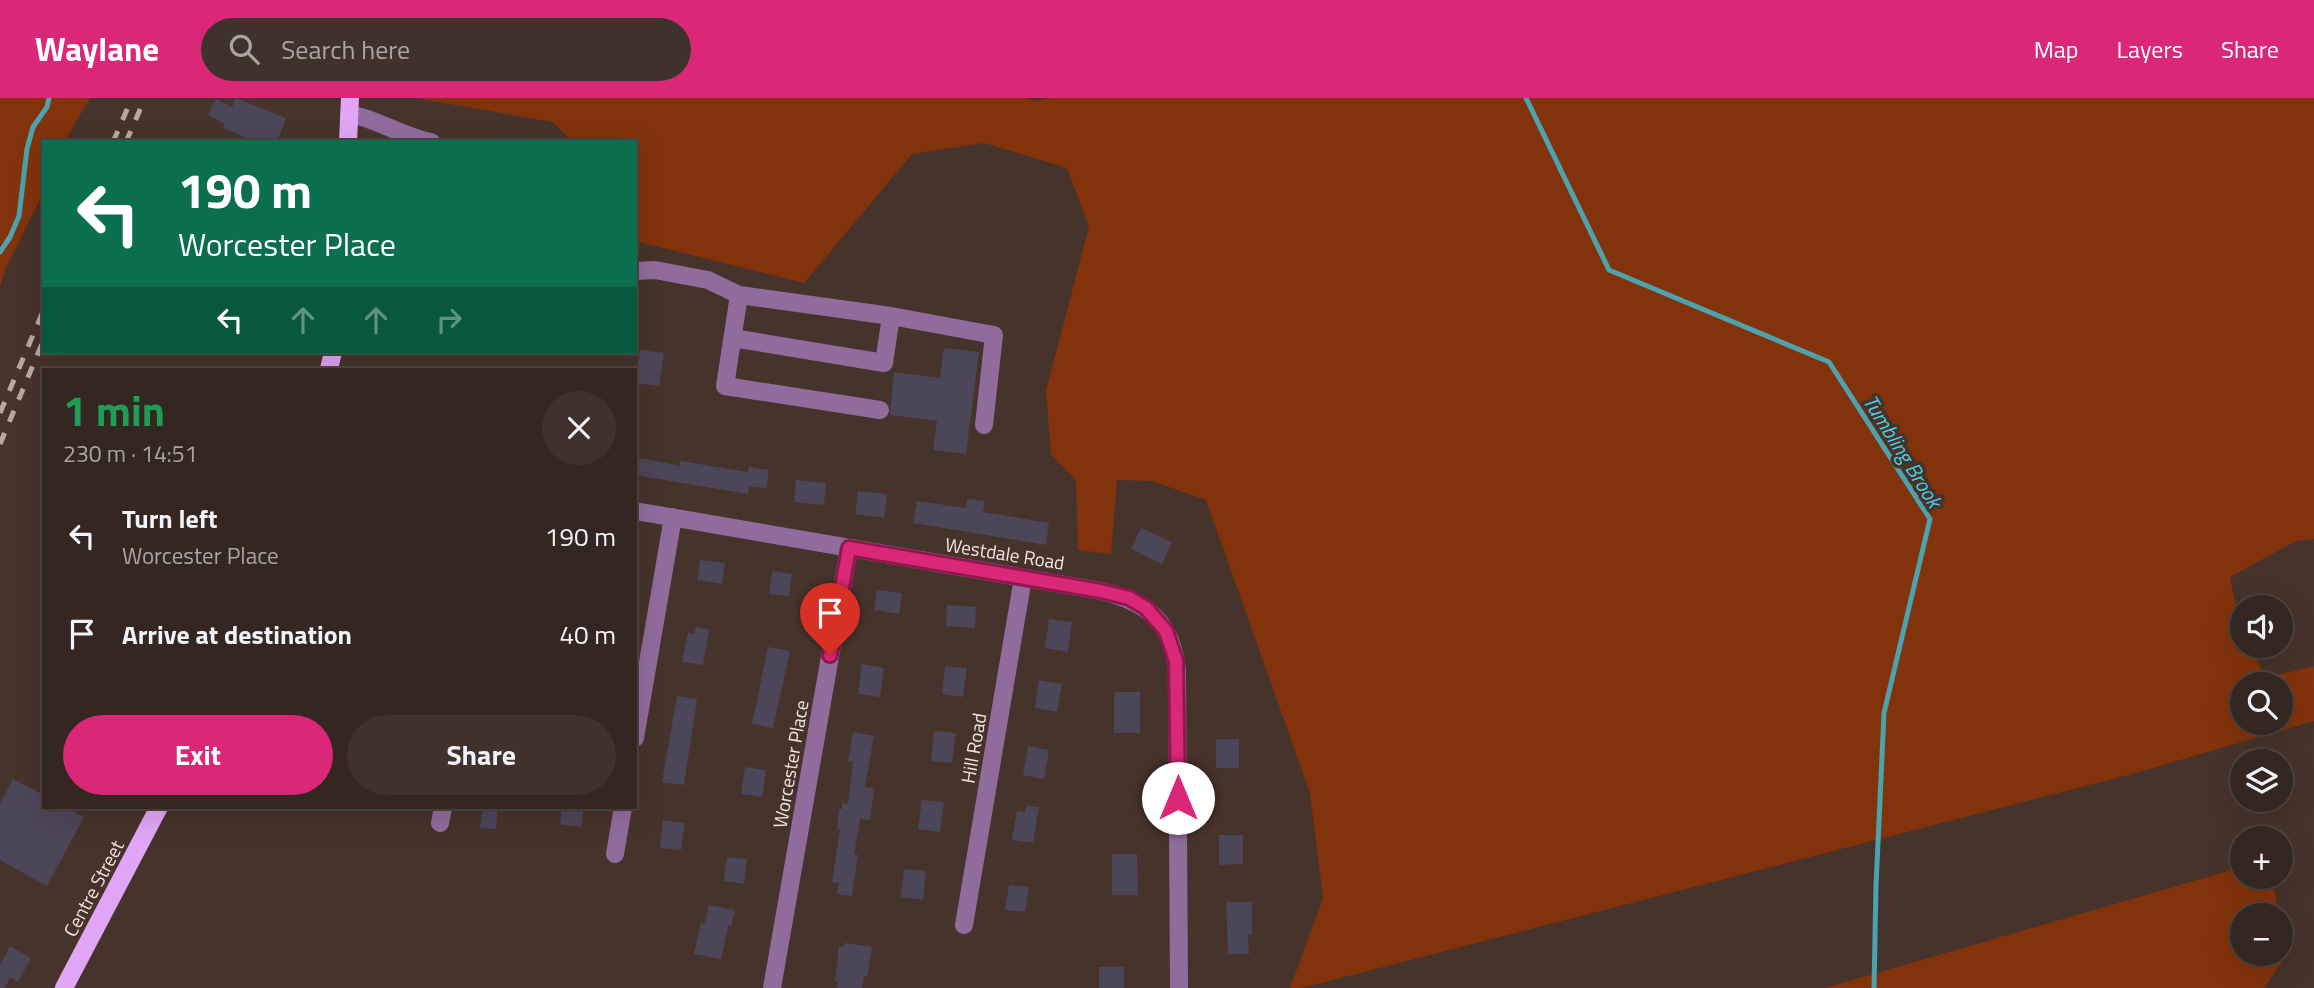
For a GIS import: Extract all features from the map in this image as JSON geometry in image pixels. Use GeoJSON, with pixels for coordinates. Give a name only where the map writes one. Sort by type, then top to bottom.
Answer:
{"type":"FeatureCollection","features":[{"type":"Feature","properties":{"kind":"main road"},"geometry":{"type":"LineString","coordinates":[[348,140],[349,106]]}},
{"type":"Feature","properties":{"kind":"main road","name":"Centre Street"},"geometry":{"type":"LineString","coordinates":[[64,988],[158,809]]}},
{"type":"Feature","properties":{"kind":"street"},"geometry":{"type":"LineString","coordinates":[[349,106],[402,138]]}},
{"type":"Feature","properties":{"kind":"street"},"geometry":{"type":"LineString","coordinates":[[637,271],[654,270],[708,281],[740,295],[891,316],[994,335],[984,425]]}},
{"type":"Feature","properties":{"kind":"street"},"geometry":{"type":"LineString","coordinates":[[740,295],[725,386],[880,410]]}},
{"type":"Feature","properties":{"kind":"street"},"geometry":{"type":"LineString","coordinates":[[733,338],[884,363],[891,316]]}},
{"type":"Feature","properties":{"kind":"street","name":"Westdale Road"},"geometry":{"type":"LineString","coordinates":[[637,510],[1074,586],[1129,598],[1153,614],[1171,641],[1176,661],[1179,988]]}},
{"type":"Feature","properties":{"kind":"street"},"geometry":{"type":"LineString","coordinates":[[637,726],[673,517]]}},
{"type":"Feature","properties":{"kind":"street","name":"Worcester Place"},"geometry":{"type":"LineString","coordinates":[[772,988],[849,548]]}},
{"type":"Feature","properties":{"kind":"street","name":"Hill Road"},"geometry":{"type":"LineString","coordinates":[[964,925],[1023,578]]}},
{"type":"Feature","properties":{"kind":"street"},"geometry":{"type":"LineString","coordinates":[[615,855],[623,809]]}},
{"type":"Feature","properties":{"kind":"shaded area"},"geometry":{"type":"Polygon","coordinates":[[[0,98],[90,98],[65,140],[42,140],[42,195],[5,270],[0,287],[0,98]]]}},
{"type":"Feature","properties":{"kind":"shaded area"},"geometry":{"type":"Polygon","coordinates":[[[415,98],[1026,98],[1036,101],[1051,98],[2314,98],[2314,539],[2296,541],[2230,577],[2234,595],[2230,595],[2230,658],[2256,658],[2263,672],[2230,672],[2230,735],[2266,735],[2132,774],[1302,988],[1290,988],[1323,898],[1310,793],[1206,500],[1152,481],[1117,480],[1111,554],[1078,550],[1076,480],[1051,455],[1046,391],[1089,226],[1067,168],[984,143],[912,154],[804,283],[637,241],[637,140],[571,140],[553,122],[415,98]]]}},
{"type":"Feature","properties":{"kind":"shaded area"},"geometry":{"type":"Polygon","coordinates":[[[2314,666],[2314,721],[2293,727],[2293,672],[2290,672],[2314,666]]]}},
{"type":"Feature","properties":{"kind":"shaded area"},"geometry":{"type":"Polygon","coordinates":[[[2230,870],[2230,889],[2273,889],[2276,898],[2277,903],[2230,903],[2230,966],[2279,966],[2264,988],[1825,988],[2230,870]]]}},
{"type":"Feature","properties":{"kind":"building"},"geometry":{"type":"Polygon","coordinates":[[[236,98],[286,118],[278,140],[251,140],[223,128],[225,124],[208,115],[216,99],[232,107],[236,98]]]}},
{"type":"Feature","properties":{"kind":"building"},"geometry":{"type":"Polygon","coordinates":[[[944,348],[979,352],[966,454],[933,450],[937,421],[890,415],[894,372],[940,378],[944,348]]]}},
{"type":"Feature","properties":{"kind":"building"},"geometry":{"type":"Polygon","coordinates":[[[640,350],[664,353],[659,386],[637,383],[640,350]]]}},
{"type":"Feature","properties":{"kind":"building"},"geometry":{"type":"Polygon","coordinates":[[[637,457],[680,466],[680,461],[748,472],[749,467],[769,470],[766,488],[749,486],[748,494],[637,475],[637,457]]]}},
{"type":"Feature","properties":{"kind":"building"},"geometry":{"type":"Polygon","coordinates":[[[796,480],[826,483],[824,505],[794,502],[796,480]]]}},
{"type":"Feature","properties":{"kind":"building"},"geometry":{"type":"Polygon","coordinates":[[[858,491],[887,494],[884,518],[855,514],[858,491]]]}},
{"type":"Feature","properties":{"kind":"building"},"geometry":{"type":"Polygon","coordinates":[[[967,499],[985,501],[983,512],[1049,523],[1046,545],[913,523],[917,501],[966,508],[967,499]]]}},
{"type":"Feature","properties":{"kind":"building"},"geometry":{"type":"Polygon","coordinates":[[[1141,528],[1172,542],[1162,564],[1131,549],[1141,528]]]}},
{"type":"Feature","properties":{"kind":"building"},"geometry":{"type":"Polygon","coordinates":[[[700,560],[725,563],[722,584],[697,580],[700,560]]]}},
{"type":"Feature","properties":{"kind":"building"},"geometry":{"type":"Polygon","coordinates":[[[772,571],[792,574],[789,596],[769,594],[772,571]]]}},
{"type":"Feature","properties":{"kind":"building"},"geometry":{"type":"Polygon","coordinates":[[[877,590],[902,593],[899,614],[874,610],[877,590]]]}},
{"type":"Feature","properties":{"kind":"building"},"geometry":{"type":"Polygon","coordinates":[[[947,605],[976,607],[975,628],[946,626],[947,605]]]}},
{"type":"Feature","properties":{"kind":"building"},"geometry":{"type":"Polygon","coordinates":[[[1049,619],[1072,622],[1068,652],[1045,648],[1049,619]]]}},
{"type":"Feature","properties":{"kind":"building"},"geometry":{"type":"Polygon","coordinates":[[[696,627],[709,629],[703,665],[682,662],[688,633],[694,634],[696,627]]]}},
{"type":"Feature","properties":{"kind":"building"},"geometry":{"type":"Polygon","coordinates":[[[768,647],[790,651],[773,728],[752,724],[768,647]]]}},
{"type":"Feature","properties":{"kind":"building"},"geometry":{"type":"Polygon","coordinates":[[[862,664],[884,668],[880,697],[858,694],[862,664]]]}},
{"type":"Feature","properties":{"kind":"building"},"geometry":{"type":"Polygon","coordinates":[[[945,666],[967,668],[963,697],[942,694],[945,666]]]}},
{"type":"Feature","properties":{"kind":"building"},"geometry":{"type":"Polygon","coordinates":[[[1039,680],[1062,684],[1057,712],[1035,708],[1039,680]]]}},
{"type":"Feature","properties":{"kind":"building"},"geometry":{"type":"Polygon","coordinates":[[[1114,692],[1140,692],[1140,733],[1114,733],[1114,692]]]}},
{"type":"Feature","properties":{"kind":"building"},"geometry":{"type":"Polygon","coordinates":[[[677,696],[697,699],[684,785],[662,782],[677,696]]]}},
{"type":"Feature","properties":{"kind":"building"},"geometry":{"type":"Polygon","coordinates":[[[934,731],[956,733],[952,763],[931,761],[934,731]]]}},
{"type":"Feature","properties":{"kind":"building"},"geometry":{"type":"Polygon","coordinates":[[[853,732],[874,736],[865,787],[874,788],[870,820],[860,819],[854,855],[858,855],[852,896],[837,894],[839,883],[832,882],[840,829],[837,829],[839,809],[842,809],[842,803],[848,804],[853,762],[848,761],[853,732]]]}},
{"type":"Feature","properties":{"kind":"building"},"geometry":{"type":"Polygon","coordinates":[[[1216,739],[1239,739],[1239,768],[1216,768],[1216,739]]]}},
{"type":"Feature","properties":{"kind":"building"},"geometry":{"type":"Polygon","coordinates":[[[1028,746],[1049,750],[1044,779],[1023,775],[1028,746]]]}},
{"type":"Feature","properties":{"kind":"building"},"geometry":{"type":"Polygon","coordinates":[[[745,767],[766,770],[762,797],[741,794],[745,767]]]}},
{"type":"Feature","properties":{"kind":"building"},"geometry":{"type":"Polygon","coordinates":[[[13,779],[42,794],[42,809],[70,809],[84,817],[47,886],[0,860],[0,804],[13,779]]]}},
{"type":"Feature","properties":{"kind":"building"},"geometry":{"type":"Polygon","coordinates":[[[922,800],[944,802],[940,832],[918,829],[922,800]]]}},
{"type":"Feature","properties":{"kind":"building"},"geometry":{"type":"Polygon","coordinates":[[[1026,806],[1039,807],[1033,843],[1012,840],[1017,811],[1025,812],[1026,806]]]}},
{"type":"Feature","properties":{"kind":"building"},"geometry":{"type":"Polygon","coordinates":[[[483,809],[498,809],[496,829],[480,828],[483,809]]]}},
{"type":"Feature","properties":{"kind":"building"},"geometry":{"type":"Polygon","coordinates":[[[562,809],[584,809],[581,827],[560,824],[562,809]]]}},
{"type":"Feature","properties":{"kind":"building"},"geometry":{"type":"Polygon","coordinates":[[[663,820],[685,823],[681,850],[660,848],[663,820]]]}},
{"type":"Feature","properties":{"kind":"building"},"geometry":{"type":"Polygon","coordinates":[[[1219,835],[1243,835],[1243,864],[1219,865],[1219,835]]]}},
{"type":"Feature","properties":{"kind":"building"},"geometry":{"type":"Polygon","coordinates":[[[1112,854],[1137,854],[1138,895],[1112,895],[1112,854]]]}},
{"type":"Feature","properties":{"kind":"building"},"geometry":{"type":"Polygon","coordinates":[[[727,857],[747,859],[744,884],[724,881],[727,857]]]}},
{"type":"Feature","properties":{"kind":"building"},"geometry":{"type":"Polygon","coordinates":[[[904,869],[926,871],[923,900],[901,897],[904,869]]]}},
{"type":"Feature","properties":{"kind":"building"},"geometry":{"type":"Polygon","coordinates":[[[1009,885],[1029,887],[1025,912],[1005,910],[1009,885]]]}},
{"type":"Feature","properties":{"kind":"building"},"geometry":{"type":"Polygon","coordinates":[[[1226,902],[1252,902],[1249,954],[1228,954],[1226,902]]]}},
{"type":"Feature","properties":{"kind":"building"},"geometry":{"type":"Polygon","coordinates":[[[709,905],[735,910],[731,926],[728,926],[721,959],[694,954],[701,923],[705,924],[709,905]]]}},
{"type":"Feature","properties":{"kind":"building"},"geometry":{"type":"Polygon","coordinates":[[[845,943],[872,947],[867,977],[864,976],[862,988],[837,988],[838,981],[835,981],[839,946],[844,947],[845,943]]]}},
{"type":"Feature","properties":{"kind":"building"},"geometry":{"type":"Polygon","coordinates":[[[10,946],[31,958],[18,982],[10,977],[5,988],[0,988],[0,965],[10,946]]]}},
{"type":"Feature","properties":{"kind":"building"},"geometry":{"type":"Polygon","coordinates":[[[1099,967],[1124,967],[1124,988],[1099,988],[1099,967]]]}},
{"type":"Feature","properties":{"kind":"waterway"},"geometry":{"type":"LineString","coordinates":[[0,252],[19,216],[27,149],[33,127],[47,107],[49,98]]}},
{"type":"Feature","properties":{"kind":"waterway","name":"Tumbling Brook"},"geometry":{"type":"LineString","coordinates":[[1526,98],[1609,270],[1829,362],[1930,519],[1884,713],[1874,988]]}},
{"type":"Feature","properties":{"kind":"railway"},"geometry":{"type":"LineString","coordinates":[[114,140],[132,98]]}},
{"type":"Feature","properties":{"kind":"railway"},"geometry":{"type":"LineString","coordinates":[[127,140],[145,98]]}},
{"type":"Feature","properties":{"kind":"railway"},"geometry":{"type":"LineString","coordinates":[[0,413],[42,314]]}},
{"type":"Feature","properties":{"kind":"railway"},"geometry":{"type":"LineString","coordinates":[[0,444],[42,344]]}},
{"type":"Feature","properties":{"kind":"route"},"geometry":{"type":"LineString","coordinates":[[830,655],[849,548],[1074,586],[1129,598],[1146,608],[1160,622],[1174,652],[1177,680],[1178,798]]}}]}
